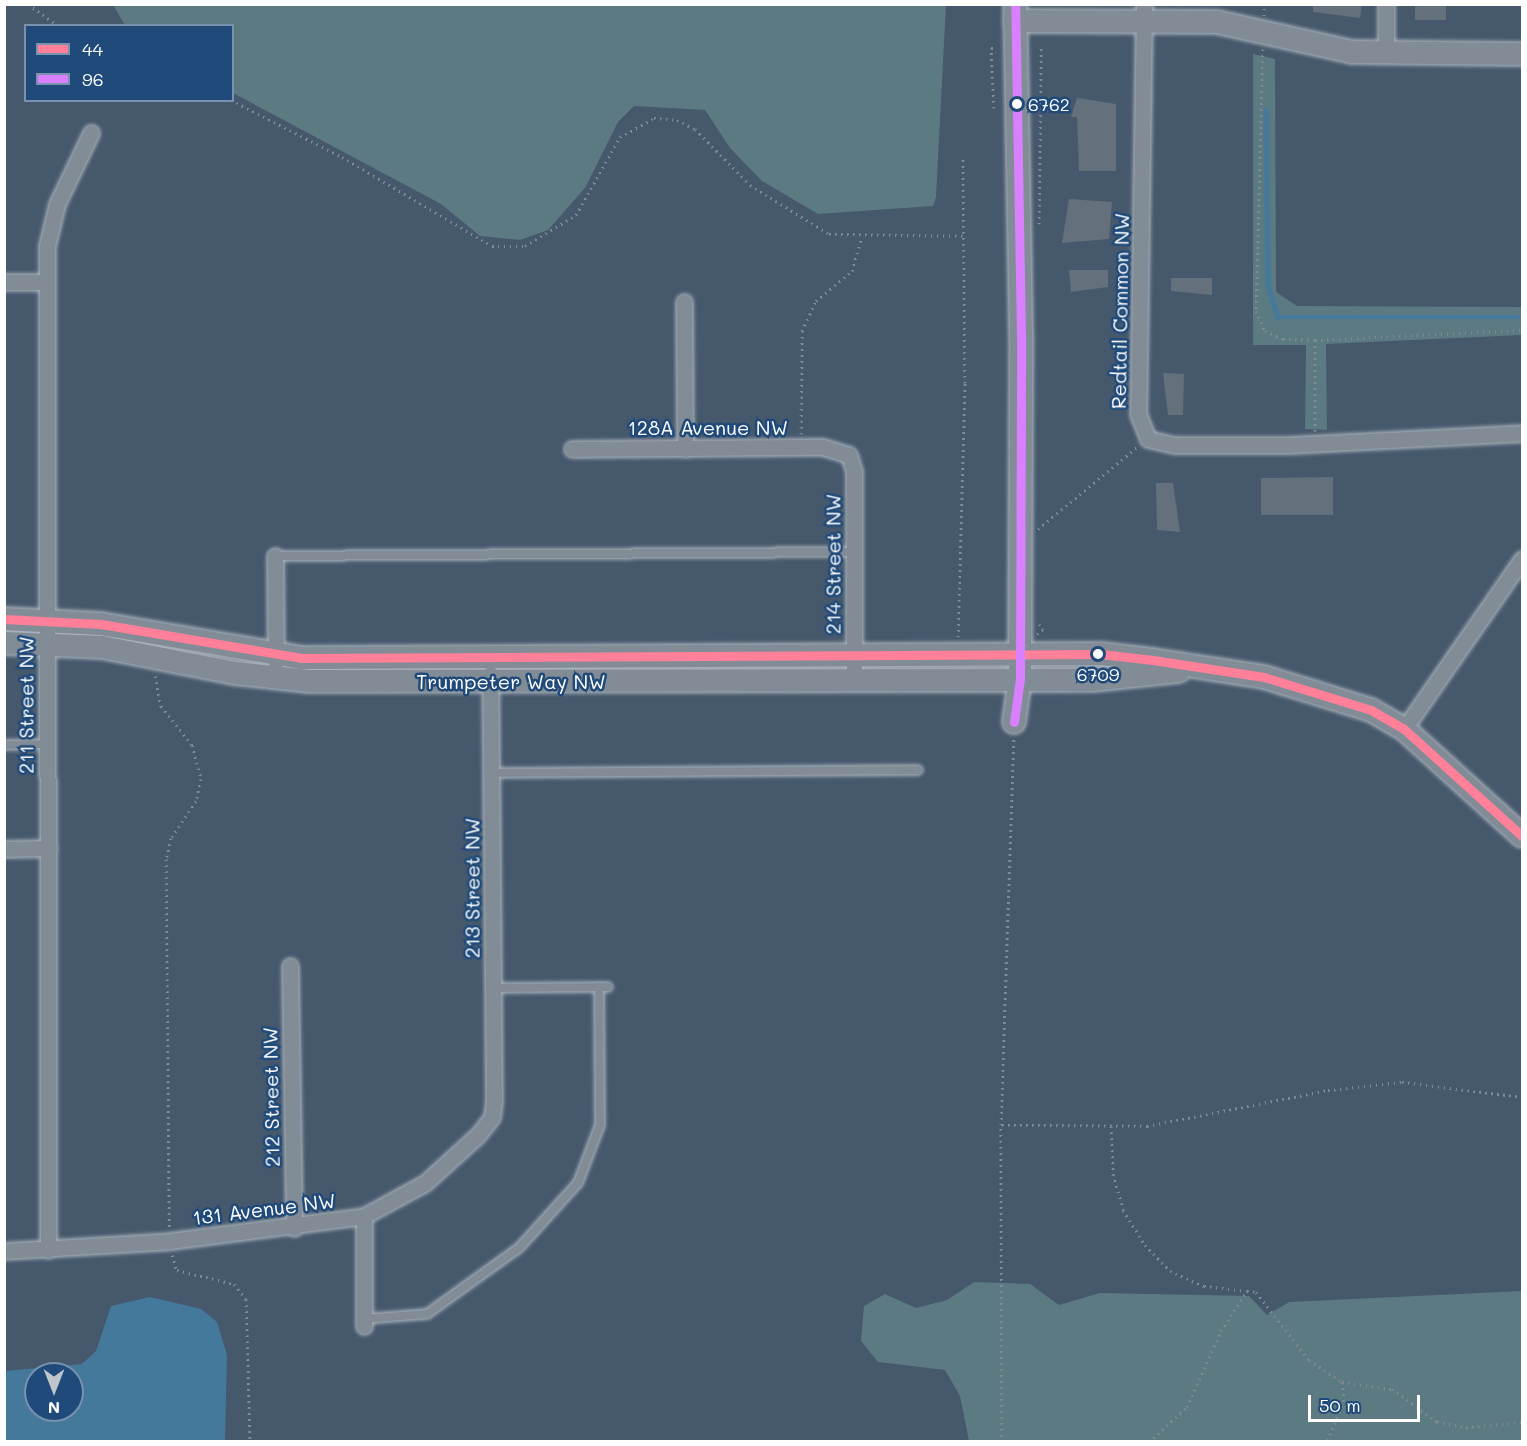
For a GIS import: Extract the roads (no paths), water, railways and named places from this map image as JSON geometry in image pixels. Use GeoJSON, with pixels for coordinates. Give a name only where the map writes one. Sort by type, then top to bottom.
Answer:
{"type":"FeatureCollection","features":[{"type":"Feature","properties":{"kind":"street"},"geometry":{"type":"LineString","coordinates":[[1386,4],[1386,53]]}},
{"type":"Feature","properties":{"kind":"street"},"geometry":{"type":"LineString","coordinates":[[1014,722],[1020,679],[1015,13],[1144,13],[1239,24],[1343,50],[1386,53],[1522,54]]}},
{"type":"Feature","properties":{"kind":"street","name":"Redtail Common NW"},"geometry":{"type":"LineString","coordinates":[[1144,13],[1138,414],[1148,438],[1174,445],[1314,445],[1522,433]]}},
{"type":"Feature","properties":{"kind":"street","name":"211 Street NW"},"geometry":{"type":"LineString","coordinates":[[48,1250],[49,848],[46,282],[50,224],[91,133]]}},
{"type":"Feature","properties":{"kind":"street"},"geometry":{"type":"LineString","coordinates":[[4,282],[46,282]]}},
{"type":"Feature","properties":{"kind":"street"},"geometry":{"type":"LineString","coordinates":[[684,302],[685,449]]}},
{"type":"Feature","properties":{"kind":"street","name":"128A Avenue NW"},"geometry":{"type":"LineString","coordinates":[[572,449],[801,448],[844,451]]}},
{"type":"Feature","properties":{"kind":"street","name":"214 Street NW"},"geometry":{"type":"LineString","coordinates":[[844,451],[854,463],[854,680]]}},
{"type":"Feature","properties":{"kind":"street"},"geometry":{"type":"LineString","coordinates":[[275,556],[275,680]]}},
{"type":"Feature","properties":{"kind":"street"},"geometry":{"type":"LineString","coordinates":[[1404,729],[1522,559]]}},
{"type":"Feature","properties":{"kind":"street","name":"Trumpeter Way NW"},"geometry":{"type":"LineString","coordinates":[[4,620],[47,619],[124,627],[276,656],[490,658],[1101,654],[1208,668]]}},
{"type":"Feature","properties":{"kind":"street","name":"Trumpeter Way NW"},"geometry":{"type":"LineString","coordinates":[[4,643],[47,642],[102,647],[275,680],[1124,679],[1208,668]]}},
{"type":"Feature","properties":{"kind":"street","name":"213 Street NW"},"geometry":{"type":"LineString","coordinates":[[490,658],[494,988],[492,1117]]}},
{"type":"Feature","properties":{"kind":"street"},"geometry":{"type":"LineString","coordinates":[[1208,668],[1325,692],[1404,729],[1522,836]]}},
{"type":"Feature","properties":{"kind":"street"},"geometry":{"type":"LineString","coordinates":[[4,849],[49,848]]}},
{"type":"Feature","properties":{"kind":"street","name":"212 Street NW"},"geometry":{"type":"LineString","coordinates":[[290,966],[294,1228]]}},
{"type":"Feature","properties":{"kind":"street","name":"131 Avenue NW"},"geometry":{"type":"LineString","coordinates":[[4,1251],[48,1250],[294,1228],[364,1216],[425,1183],[492,1117]]}},
{"type":"Feature","properties":{"kind":"street"},"geometry":{"type":"LineString","coordinates":[[364,1216],[364,1323]]}},
{"type":"Feature","properties":{"kind":"lane"},"geometry":{"type":"LineString","coordinates":[[275,556],[854,552]]}},
{"type":"Feature","properties":{"kind":"lane"},"geometry":{"type":"LineString","coordinates":[[4,745],[48,744]]}},
{"type":"Feature","properties":{"kind":"lane"},"geometry":{"type":"LineString","coordinates":[[492,773],[918,770]]}},
{"type":"Feature","properties":{"kind":"lane"},"geometry":{"type":"LineString","coordinates":[[364,1323],[427,1314],[519,1248],[579,1183],[600,1125],[603,987],[494,988]]}},
{"type":"Feature","properties":{"kind":"water"},"geometry":{"type":"Polygon","coordinates":[[[150,1297],[201,1309],[217,1322],[227,1355],[225,1441],[5,1441],[5,1371],[24,1369],[24,1422],[84,1422],[84,1362],[96,1351],[111,1306],[150,1297]]]}},
{"type":"Feature","properties":{"kind":"waterway"},"geometry":{"type":"LineString","coordinates":[[1266,110],[1268,285],[1278,317],[1522,317]]}},
{"type":"Feature","properties":{"kind":"place","name":"6762"},"geometry":{"type":"Point","coordinates":[1017,104]}},
{"type":"Feature","properties":{"kind":"place","name":"6709"},"geometry":{"type":"Point","coordinates":[1098,654]}}]}
